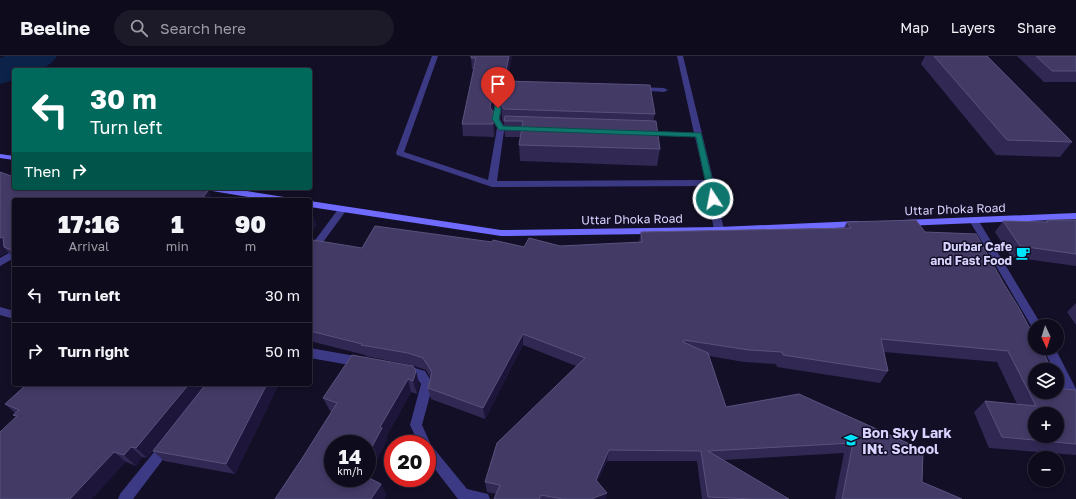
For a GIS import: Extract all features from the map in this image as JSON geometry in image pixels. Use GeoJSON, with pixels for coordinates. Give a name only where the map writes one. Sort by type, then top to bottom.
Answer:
{"type":"FeatureCollection","features":[{"type":"Feature","properties":{"kind":"main road"},"geometry":{"type":"LineString","coordinates":[[0,156],[12,158]]}},
{"type":"Feature","properties":{"kind":"main road"},"geometry":{"type":"LineString","coordinates":[[224,190],[272,198]]}},
{"type":"Feature","properties":{"kind":"main road","name":"Uttar Dhoka Road"},"geometry":{"type":"LineString","coordinates":[[312,204],[501,233],[720,230],[870,224]]}},
{"type":"Feature","properties":{"kind":"main road","name":"Uttar Dhoka Road"},"geometry":{"type":"LineString","coordinates":[[894,223],[1076,216]]}},
{"type":"Feature","properties":{"kind":"street"},"geometry":{"type":"LineString","coordinates":[[435,56],[400,153],[492,184],[710,183]]}},
{"type":"Feature","properties":{"kind":"street"},"geometry":{"type":"LineString","coordinates":[[680,56],[720,230]]}},
{"type":"Feature","properties":{"kind":"street"},"geometry":{"type":"LineString","coordinates":[[492,184],[501,128],[496,119],[501,85],[524,85]]}},
{"type":"Feature","properties":{"kind":"street"},"geometry":{"type":"LineString","coordinates":[[633,89],[664,90]]}},
{"type":"Feature","properties":{"kind":"street"},"geometry":{"type":"LineString","coordinates":[[501,128],[525,129]]}},
{"type":"Feature","properties":{"kind":"street"},"geometry":{"type":"LineString","coordinates":[[636,133],[699,135]]}},
{"type":"Feature","properties":{"kind":"street"},"geometry":{"type":"LineString","coordinates":[[312,251],[342,210]]}},
{"type":"Feature","properties":{"kind":"street"},"geometry":{"type":"LineString","coordinates":[[974,220],[1033,319]]}},
{"type":"Feature","properties":{"kind":"street"},"geometry":{"type":"LineString","coordinates":[[0,263],[12,254]]}},
{"type":"Feature","properties":{"kind":"street"},"geometry":{"type":"LineString","coordinates":[[0,311],[12,314]]}},
{"type":"Feature","properties":{"kind":"street"},"geometry":{"type":"LineString","coordinates":[[312,353],[372,364]]}},
{"type":"Feature","properties":{"kind":"street"},"geometry":{"type":"LineString","coordinates":[[1053,355],[1076,401]]}},
{"type":"Feature","properties":{"kind":"street"},"geometry":{"type":"LineString","coordinates":[[395,368],[421,374],[427,384],[416,425],[420,435]]}},
{"type":"Feature","properties":{"kind":"street"},"geometry":{"type":"LineString","coordinates":[[125,499],[172,438]]}},
{"type":"Feature","properties":{"kind":"street"},"geometry":{"type":"LineString","coordinates":[[436,460],[463,495],[483,499]]}},
{"type":"Feature","properties":{"kind":"building"},"geometry":{"type":"Polygon","coordinates":[[[471,56],[509,56],[506,71],[497,72],[490,107],[495,116],[493,124],[462,124],[476,58],[471,58],[471,56]]]}},
{"type":"Feature","properties":{"kind":"building"},"geometry":{"type":"Polygon","coordinates":[[[934,56],[987,56],[1072,142],[1007,140],[934,56]]]}},
{"type":"Feature","properties":{"kind":"building"},"geometry":{"type":"Polygon","coordinates":[[[1036,56],[1076,56],[1076,71],[1052,71],[1036,56]]]}},
{"type":"Feature","properties":{"kind":"building"},"geometry":{"type":"Polygon","coordinates":[[[504,81],[650,85],[655,114],[504,109],[501,103],[504,81]]]}},
{"type":"Feature","properties":{"kind":"building"},"geometry":{"type":"Polygon","coordinates":[[[505,116],[656,121],[660,149],[519,145],[523,121],[504,121],[505,116]]]}},
{"type":"Feature","properties":{"kind":"building"},"geometry":{"type":"Polygon","coordinates":[[[0,172],[12,176],[12,190],[202,190],[208,191],[203,197],[210,198],[12,198],[12,250],[4,247],[3,237],[0,238],[0,172]]]}},
{"type":"Feature","properties":{"kind":"building"},"geometry":{"type":"Polygon","coordinates":[[[916,220],[925,232],[976,234],[1028,325],[1028,355],[1044,355],[1048,363],[1028,363],[1028,390],[1008,351],[881,339],[888,371],[783,355],[782,352],[749,350],[684,340],[683,342],[708,353],[726,407],[799,394],[923,450],[922,482],[962,499],[842,499],[853,443],[708,451],[789,499],[708,497],[701,451],[609,450],[596,480],[607,493],[591,499],[563,499],[541,495],[539,499],[494,499],[500,485],[485,482],[497,443],[585,358],[523,334],[483,408],[428,388],[432,372],[423,358],[408,353],[361,345],[362,344],[312,332],[313,240],[362,248],[375,226],[492,242],[493,240],[524,247],[529,238],[560,246],[642,242],[641,232],[851,228],[847,222],[916,220]]]}},
{"type":"Feature","properties":{"kind":"building"},"geometry":{"type":"Polygon","coordinates":[[[1047,220],[1076,220],[1076,254],[1020,246],[1003,221],[1048,222],[1047,220]]]}},
{"type":"Feature","properties":{"kind":"building"},"geometry":{"type":"Polygon","coordinates":[[[352,355],[413,366],[416,371],[413,381],[408,379],[380,427],[382,428],[376,439],[376,435],[324,435],[324,487],[376,487],[376,482],[381,484],[371,499],[275,499],[337,403],[323,398],[352,355]]]}},
{"type":"Feature","properties":{"kind":"building"},"geometry":{"type":"Polygon","coordinates":[[[25,386],[187,386],[136,448],[131,447],[124,455],[114,452],[70,499],[0,499],[0,432],[17,416],[13,415],[19,410],[5,404],[25,386]]]}},
{"type":"Feature","properties":{"kind":"building"},"geometry":{"type":"Polygon","coordinates":[[[204,386],[266,386],[226,464],[153,451],[204,386]]]}},
{"type":"Feature","properties":{"kind":"building"},"geometry":{"type":"Polygon","coordinates":[[[1064,389],[1075,390],[1076,444],[1064,443],[1064,407],[1028,407],[1028,439],[1002,437],[985,401],[1036,406],[1032,399],[1064,399],[1064,389]]]}},
{"type":"Feature","properties":{"kind":"waterway"},"geometry":{"type":"LineString","coordinates":[[0,72],[38,56]]}},
{"type":"Feature","properties":{"kind":"place","name":"Durbar Cafe and Fast Food"},"geometry":{"type":"Point","coordinates":[1023,253]}},
{"type":"Feature","properties":{"kind":"place","name":"Bon Sky Lark INt. School"},"geometry":{"type":"Point","coordinates":[851,440]}},
{"type":"Feature","properties":{"kind":"route"},"geometry":{"type":"LineString","coordinates":[[498,108],[496,119],[501,128],[699,135],[713,199]]}}]}
